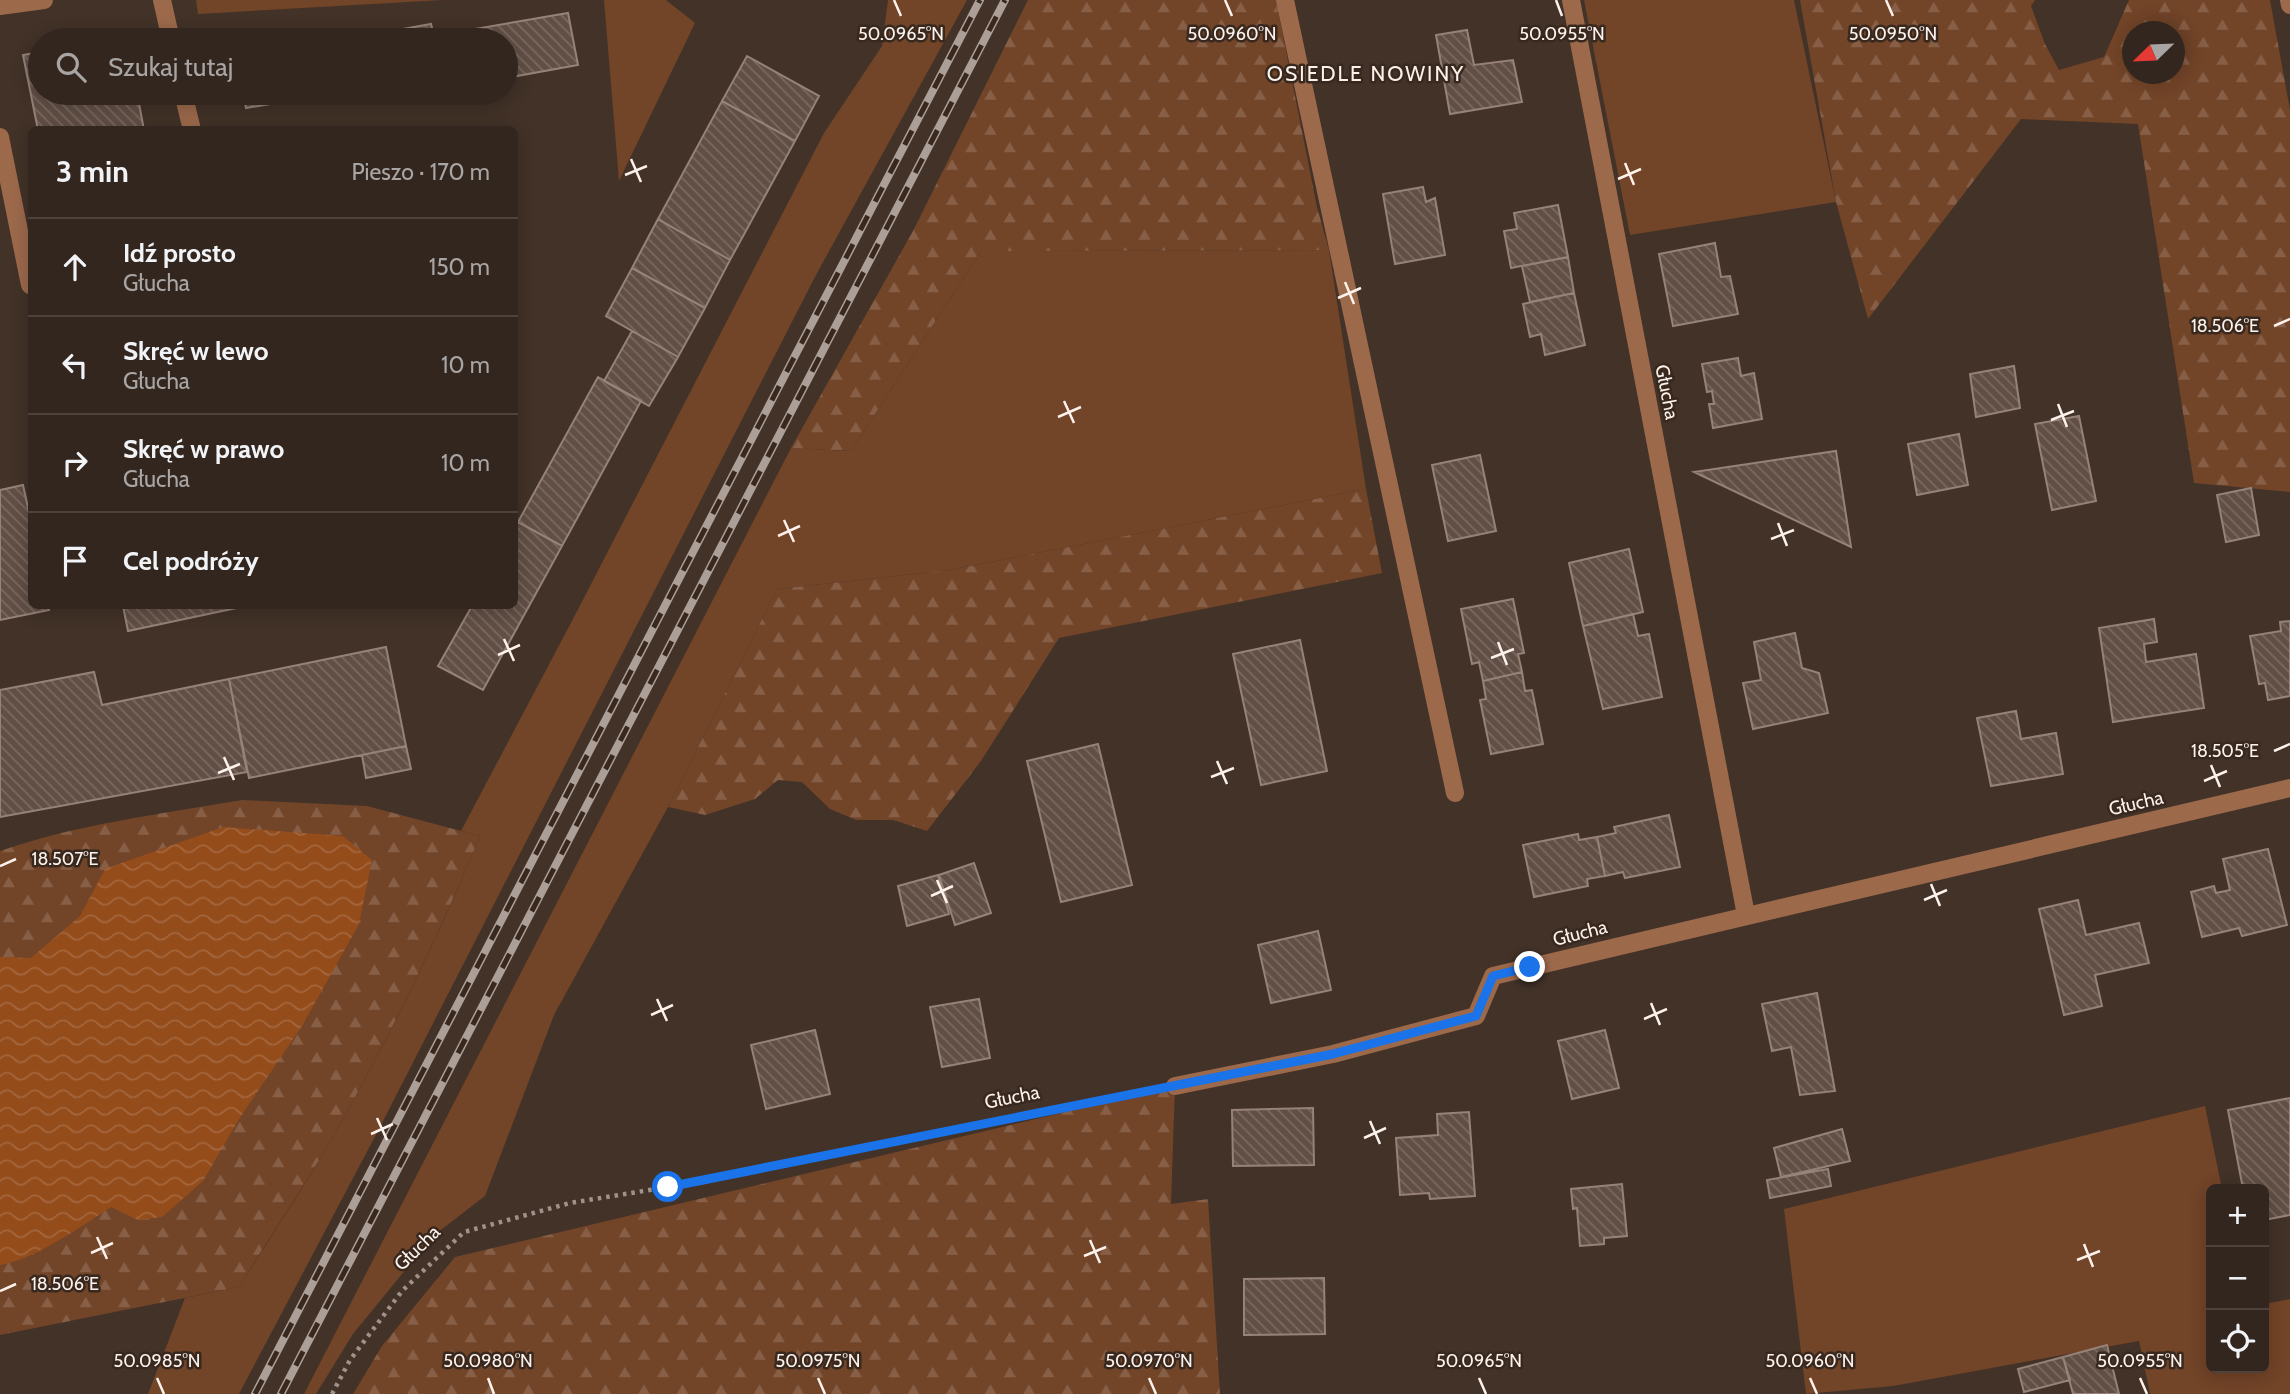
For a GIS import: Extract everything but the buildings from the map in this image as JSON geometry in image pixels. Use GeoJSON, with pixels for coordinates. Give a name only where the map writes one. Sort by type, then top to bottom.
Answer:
{"type":"FeatureCollection","features":[{"type":"Feature","properties":{"kind":"street"},"geometry":{"type":"LineString","coordinates":[[0,6],[44,0]]}},
{"type":"Feature","properties":{"kind":"street"},"geometry":{"type":"LineString","coordinates":[[162,0],[168,28]]}},
{"type":"Feature","properties":{"kind":"street"},"geometry":{"type":"LineString","coordinates":[[1285,0],[1455,793]]}},
{"type":"Feature","properties":{"kind":"street","name":"Głucha"},"geometry":{"type":"LineString","coordinates":[[1571,0],[1746,915]]}},
{"type":"Feature","properties":{"kind":"street"},"geometry":{"type":"LineString","coordinates":[[186,105],[190,126]]}},
{"type":"Feature","properties":{"kind":"street"},"geometry":{"type":"LineString","coordinates":[[0,138],[28,275]]}},
{"type":"Feature","properties":{"kind":"street","name":"Głucha"},"geometry":{"type":"LineString","coordinates":[[1175,1086],[1333,1054],[1476,1016],[1493,976],[2290,788]]}},
{"type":"Feature","properties":{"kind":"path","name":"Głucha"},"geometry":{"type":"LineString","coordinates":[[332,1394],[350,1360],[402,1291],[464,1232],[570,1203],[668,1187],[1175,1086]]}},
{"type":"Feature","properties":{"kind":"green space"},"geometry":{"type":"Polygon","coordinates":[[[196,0],[443,0],[198,14],[196,0]]]}},
{"type":"Feature","properties":{"kind":"green space"},"geometry":{"type":"Polygon","coordinates":[[[604,0],[666,0],[695,23],[619,181],[604,0]]]}},
{"type":"Feature","properties":{"kind":"green space"},"geometry":{"type":"Polygon","coordinates":[[[888,0],[967,0],[816,275],[379,1129],[239,1394],[148,1394],[185,1298],[239,1287],[318,1162],[380,1050],[433,944],[480,836],[461,831],[824,133],[882,46],[888,0]]]}},
{"type":"Feature","properties":{"kind":"green space"},"geometry":{"type":"Polygon","coordinates":[[[1028,0],[1276,0],[1317,207],[1329,250],[981,251],[851,451],[791,448],[913,231],[1028,0]]]}},
{"type":"Feature","properties":{"kind":"green space"},"geometry":{"type":"Polygon","coordinates":[[[1584,0],[1794,0],[1836,202],[1630,235],[1584,0]]]}},
{"type":"Feature","properties":{"kind":"green space"},"geometry":{"type":"Polygon","coordinates":[[[1800,0],[2035,0],[2031,6],[2045,44],[2059,70],[2104,57],[2129,0],[2270,0],[2290,110],[2290,492],[2194,483],[2138,124],[2021,119],[1868,319],[1836,202],[1800,0]]]}},
{"type":"Feature","properties":{"kind":"green space"},"geometry":{"type":"Polygon","coordinates":[[[1329,250],[1366,489],[950,570],[777,589],[668,807],[554,1015],[485,1196],[433,1236],[353,1334],[316,1394],[304,1394],[791,448],[851,451],[981,251],[1329,250]]]}},
{"type":"Feature","properties":{"kind":"green space"},"geometry":{"type":"Polygon","coordinates":[[[1366,489],[1382,573],[1059,638],[981,761],[927,831],[893,820],[856,820],[830,809],[802,782],[778,780],[755,799],[705,815],[668,807],[777,589],[950,570],[1366,489]]]}},
{"type":"Feature","properties":{"kind":"green space"},"geometry":{"type":"Polygon","coordinates":[[[242,800],[367,806],[480,836],[416,979],[362,1085],[318,1162],[239,1287],[0,1335],[0,851],[89,827],[242,800]]]}},
{"type":"Feature","properties":{"kind":"green space"},"geometry":{"type":"Polygon","coordinates":[[[1175,1086],[1171,1204],[1208,1199],[1220,1394],[353,1394],[382,1346],[455,1257],[1175,1086]]]}},
{"type":"Feature","properties":{"kind":"green space"},"geometry":{"type":"Polygon","coordinates":[[[2205,1106],[2221,1184],[2206,1184],[2206,1373],[2269,1373],[2269,1303],[2290,1299],[2290,1394],[2150,1394],[2139,1341],[1893,1386],[1806,1394],[1784,1209],[2205,1106]]]}},
{"type":"Feature","properties":{"kind":"water"},"geometry":{"type":"Polygon","coordinates":[[[223,827],[343,836],[372,860],[359,924],[302,1026],[239,1119],[203,1181],[162,1217],[138,1220],[111,1207],[42,1249],[0,1265],[0,957],[31,958],[80,916],[105,869],[223,827]]]}},
{"type":"Feature","properties":{"kind":"railway"},"geometry":{"type":"LineString","coordinates":[[255,1394],[980,0]]}},
{"type":"Feature","properties":{"kind":"railway"},"geometry":{"type":"LineString","coordinates":[[281,1394],[1005,0]]}},
{"type":"Feature","properties":{"kind":"district","name":"OSIEDLE NOWINY"},"geometry":{"type":"Point","coordinates":[1366,73]}},
{"type":"Feature","properties":{"kind":"route"},"geometry":{"type":"LineString","coordinates":[[668,1187],[1333,1054],[1476,1016],[1493,976],[1530,967]]}}]}
